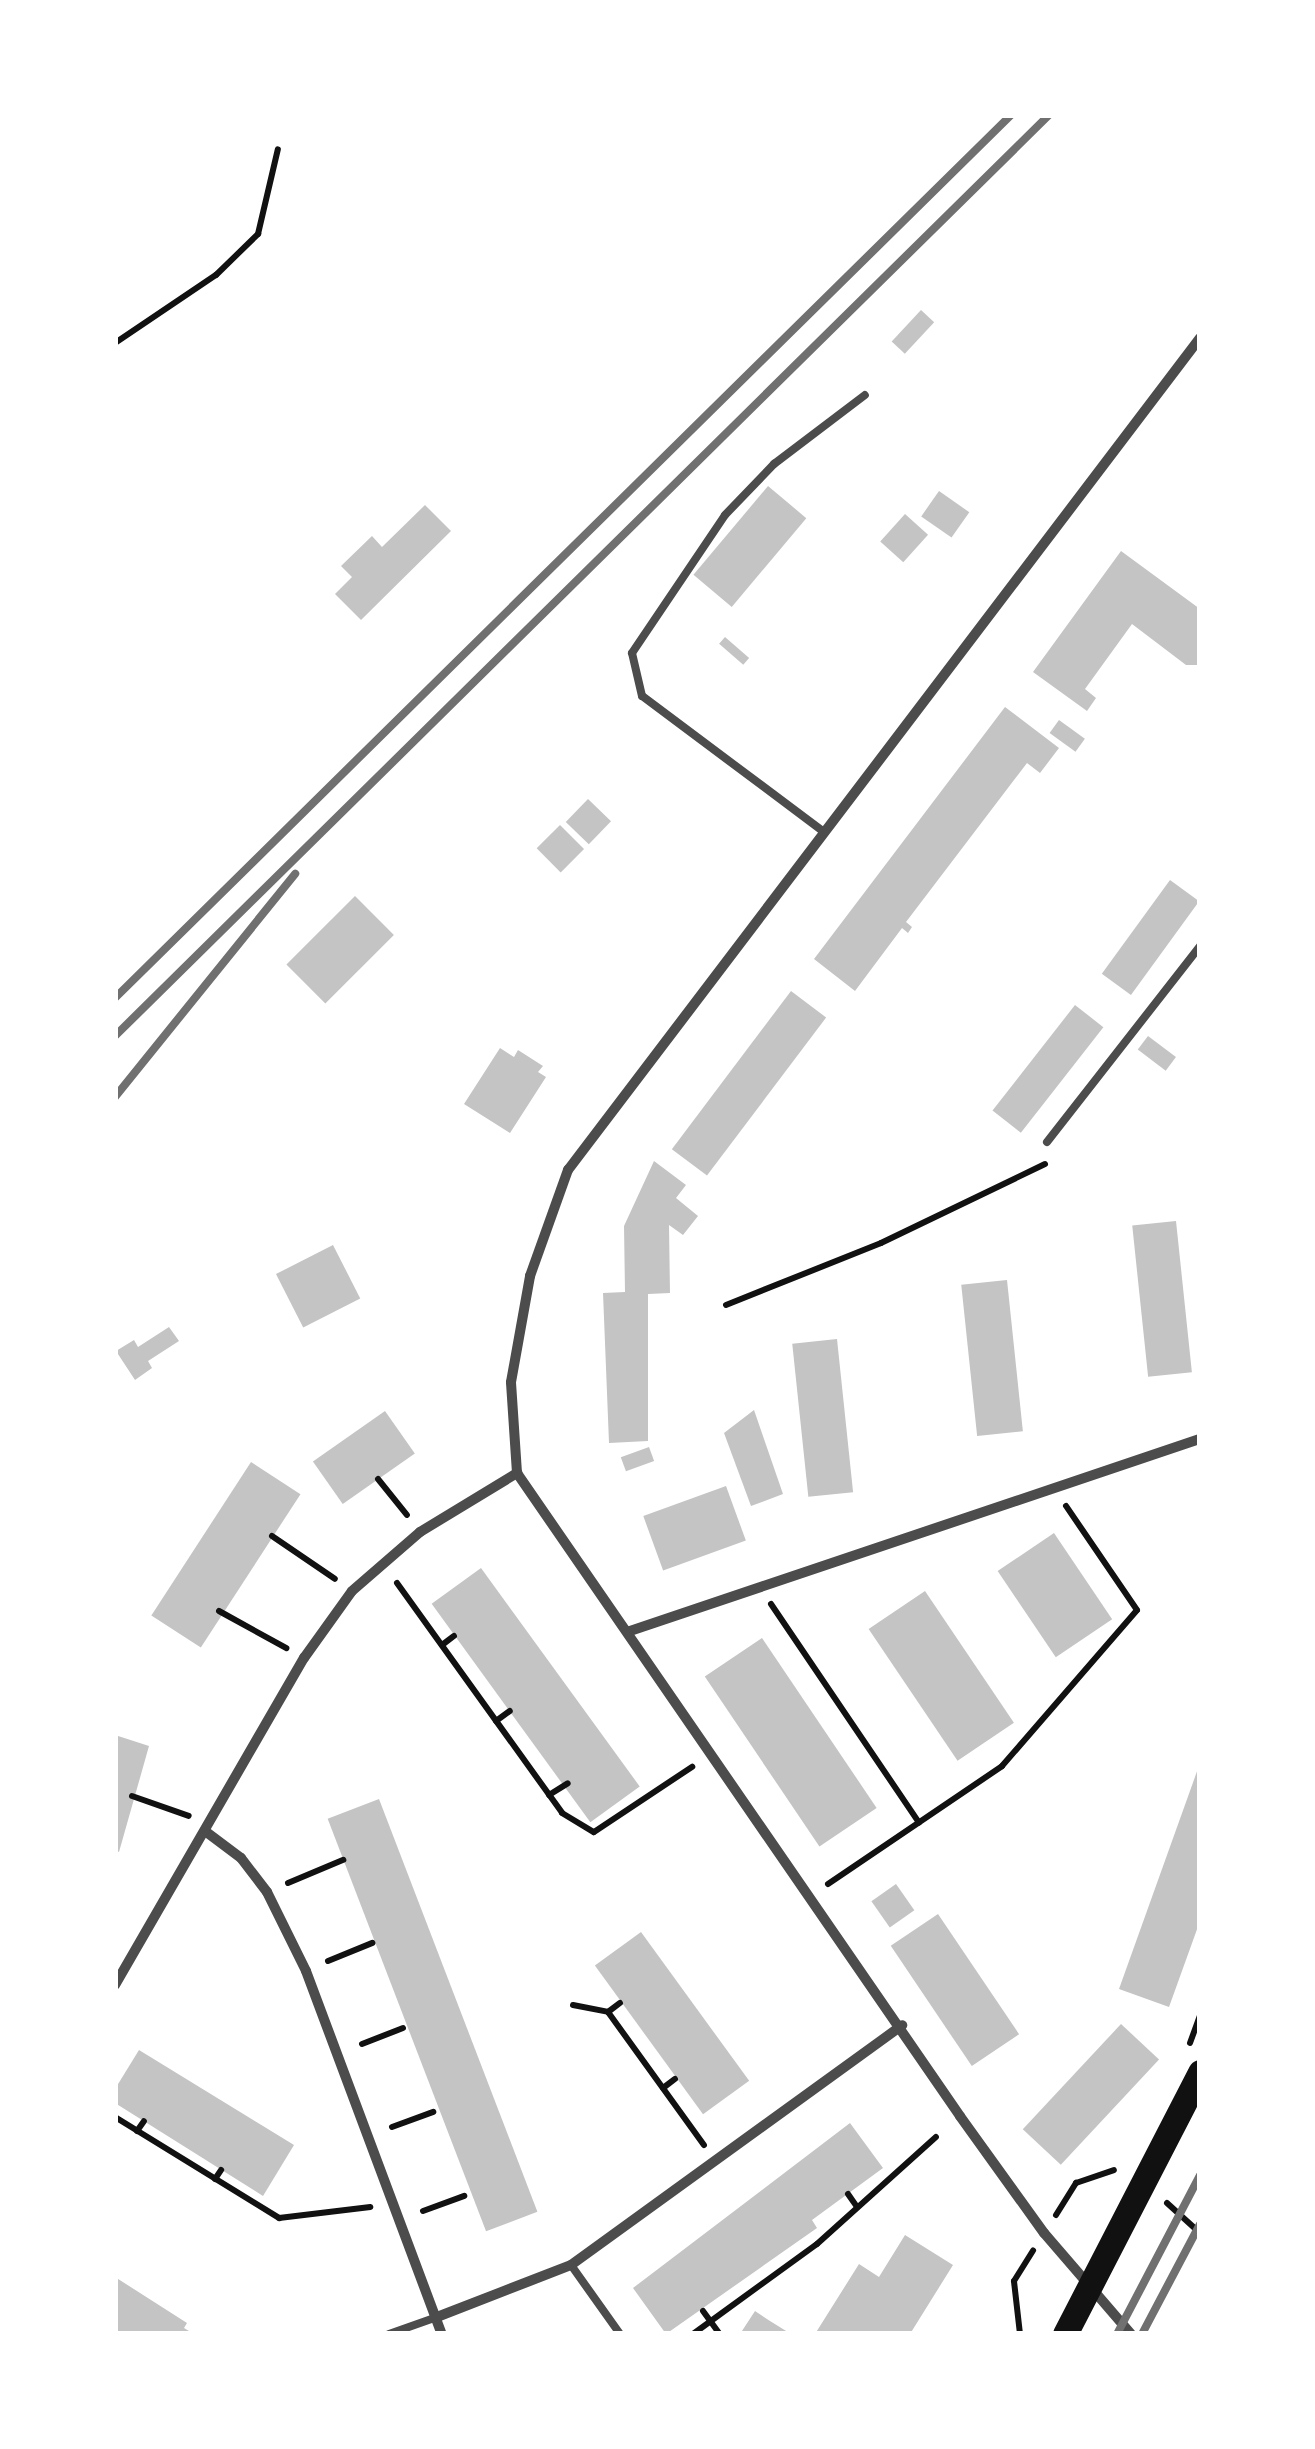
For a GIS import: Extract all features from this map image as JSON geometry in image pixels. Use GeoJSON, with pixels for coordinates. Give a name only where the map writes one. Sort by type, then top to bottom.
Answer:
{"type":"FeatureCollection","features":[{"type":"Feature","properties":{"kind":"main road"},"geometry":{"type":"LineString","coordinates":[[1065,2334],[1091,2290],[1194,2061]]}},
{"type":"Feature","properties":{"kind":"street"},"geometry":{"type":"LineString","coordinates":[[1132,2334],[1044,2233],[517,1473],[511,1382],[530,1276],[568,1170],[1200,338]]}},
{"type":"Feature","properties":{"kind":"street"},"geometry":{"type":"LineString","coordinates":[[630,1631],[1200,1438]]}},
{"type":"Feature","properties":{"kind":"street"},"geometry":{"type":"LineString","coordinates":[[115,1985],[304,1658],[352,1591],[420,1532],[517,1473]]}},
{"type":"Feature","properties":{"kind":"street"},"geometry":{"type":"LineString","coordinates":[[207,1827],[242,1858],[267,1892],[334,2037],[442,2334]]}},
{"type":"Feature","properties":{"kind":"street"},"geometry":{"type":"LineString","coordinates":[[436,2317],[571,2265],[902,2025]]}},
{"type":"Feature","properties":{"kind":"lane"},"geometry":{"type":"LineString","coordinates":[[824,832],[642,696],[632,653],[725,515],[774,464],[864,395]]}},
{"type":"Feature","properties":{"kind":"lane"},"geometry":{"type":"LineString","coordinates":[[1046,1142],[1200,946]]}},
{"type":"Feature","properties":{"kind":"lane"},"geometry":{"type":"LineString","coordinates":[[571,2265],[620,2334]]}},
{"type":"Feature","properties":{"kind":"lane"},"geometry":{"type":"LineString","coordinates":[[389,2334],[436,2317]]}},
{"type":"Feature","properties":{"kind":"path"},"geometry":{"type":"LineString","coordinates":[[115,343],[216,275],[258,234],[278,150]]}},
{"type":"Feature","properties":{"kind":"path"},"geometry":{"type":"LineString","coordinates":[[726,1304],[1039,1171],[1053,1153],[1046,1142]]}},
{"type":"Feature","properties":{"kind":"path"},"geometry":{"type":"LineString","coordinates":[[378,1480],[420,1532]]}},
{"type":"Feature","properties":{"kind":"path"},"geometry":{"type":"LineString","coordinates":[[812,1895],[1002,1766],[1137,1610],[1054,1488]]}},
{"type":"Feature","properties":{"kind":"path"},"geometry":{"type":"LineString","coordinates":[[272,1536],[352,1591]]}},
{"type":"Feature","properties":{"kind":"path"},"geometry":{"type":"LineString","coordinates":[[396,1582],[562,1813],[594,1832],[714,1752]]}},
{"type":"Feature","properties":{"kind":"path"},"geometry":{"type":"LineString","coordinates":[[760,1587],[919,1822]]}},
{"type":"Feature","properties":{"kind":"path"},"geometry":{"type":"LineString","coordinates":[[219,1611],[304,1658]]}},
{"type":"Feature","properties":{"kind":"path"},"geometry":{"type":"LineString","coordinates":[[442,1645],[454,1636]]}},
{"type":"Feature","properties":{"kind":"path"},"geometry":{"type":"LineString","coordinates":[[496,1721],[510,1710]]}},
{"type":"Feature","properties":{"kind":"path"},"geometry":{"type":"LineString","coordinates":[[549,1795],[568,1783]]}},
{"type":"Feature","properties":{"kind":"path"},"geometry":{"type":"LineString","coordinates":[[132,1796],[207,1827]]}},
{"type":"Feature","properties":{"kind":"path"},"geometry":{"type":"LineString","coordinates":[[287,1884],[343,1860]]}},
{"type":"Feature","properties":{"kind":"path"},"geometry":{"type":"LineString","coordinates":[[328,1961],[372,1943]]}},
{"type":"Feature","properties":{"kind":"path"},"geometry":{"type":"LineString","coordinates":[[608,2012],[620,2003]]}},
{"type":"Feature","properties":{"kind":"path"},"geometry":{"type":"LineString","coordinates":[[573,2005],[608,2012],[705,2146]]}},
{"type":"Feature","properties":{"kind":"path"},"geometry":{"type":"LineString","coordinates":[[1194,2061],[1200,2015]]}},
{"type":"Feature","properties":{"kind":"path"},"geometry":{"type":"LineString","coordinates":[[362,2044],[403,2028]]}},
{"type":"Feature","properties":{"kind":"path"},"geometry":{"type":"LineString","coordinates":[[663,2088],[675,2079]]}},
{"type":"Feature","properties":{"kind":"path"},"geometry":{"type":"LineString","coordinates":[[392,2127],[434,2112]]}},
{"type":"Feature","properties":{"kind":"path"},"geometry":{"type":"LineString","coordinates":[[115,2117],[279,2218],[395,2204]]}},
{"type":"Feature","properties":{"kind":"path"},"geometry":{"type":"LineString","coordinates":[[137,2131],[144,2120]]}},
{"type":"Feature","properties":{"kind":"path"},"geometry":{"type":"LineString","coordinates":[[694,2334],[784,2267],[936,2137]]}},
{"type":"Feature","properties":{"kind":"path"},"geometry":{"type":"LineString","coordinates":[[1020,2334],[1014,2282],[1044,2233],[1076,2183],[1123,2167]]}},
{"type":"Feature","properties":{"kind":"path"},"geometry":{"type":"LineString","coordinates":[[215,2179],[221,2170]]}},
{"type":"Feature","properties":{"kind":"path"},"geometry":{"type":"LineString","coordinates":[[848,2194],[857,2206]]}},
{"type":"Feature","properties":{"kind":"path"},"geometry":{"type":"LineString","coordinates":[[423,2211],[464,2196]]}},
{"type":"Feature","properties":{"kind":"path"},"geometry":{"type":"LineString","coordinates":[[777,2256],[784,2267]]}},
{"type":"Feature","properties":{"kind":"path"},"geometry":{"type":"LineString","coordinates":[[702,2311],[720,2334]]}},
{"type":"Feature","properties":{"kind":"building"},"geometry":{"type":"Polygon","coordinates":[[[921,310],[934,322],[905,354],[892,341],[921,310]]]}},
{"type":"Feature","properties":{"kind":"building"},"geometry":{"type":"Polygon","coordinates":[[[768,486],[806,518],[732,607],[693,575],[768,486]]]}},
{"type":"Feature","properties":{"kind":"building"},"geometry":{"type":"Polygon","coordinates":[[[939,491],[969,512],[952,538],[921,516],[939,491]]]}},
{"type":"Feature","properties":{"kind":"building"},"geometry":{"type":"Polygon","coordinates":[[[425,505],[451,531],[361,620],[335,594],[352,577],[341,566],[372,536],[382,547],[425,505]]]}},
{"type":"Feature","properties":{"kind":"building"},"geometry":{"type":"Polygon","coordinates":[[[905,514],[928,535],[903,562],[880,541],[905,514]]]}},
{"type":"Feature","properties":{"kind":"building"},"geometry":{"type":"Polygon","coordinates":[[[1121,551],[1200,609],[1200,665],[1186,665],[1132,624],[1085,689],[1096,698],[1087,711],[1033,672],[1121,551]]]}},
{"type":"Feature","properties":{"kind":"building"},"geometry":{"type":"Polygon","coordinates":[[[725,637],[749,658],[743,665],[719,644],[725,637]]]}},
{"type":"Feature","properties":{"kind":"building"},"geometry":{"type":"Polygon","coordinates":[[[1005,707],[1059,748],[1040,773],[1027,763],[906,922],[912,927],[908,933],[902,928],[855,991],[814,959],[1005,707]]]}},
{"type":"Feature","properties":{"kind":"building"},"geometry":{"type":"Polygon","coordinates":[[[1059,720],[1085,739],[1075,752],[1050,733],[1059,720]]]}},
{"type":"Feature","properties":{"kind":"building"},"geometry":{"type":"Polygon","coordinates":[[[588,799],[611,821],[589,844],[566,822],[588,799]]]}},
{"type":"Feature","properties":{"kind":"building"},"geometry":{"type":"Polygon","coordinates":[[[560,825],[584,849],[561,872],[537,848],[560,825]]]}},
{"type":"Feature","properties":{"kind":"building"},"geometry":{"type":"Polygon","coordinates":[[[1170,880],[1199,901],[1131,995],[1102,974],[1170,880]]]}},
{"type":"Feature","properties":{"kind":"building"},"geometry":{"type":"Polygon","coordinates":[[[355,896],[394,935],[325,1003],[286,965],[355,896]]]}},
{"type":"Feature","properties":{"kind":"building"},"geometry":{"type":"Polygon","coordinates":[[[791,991],[826,1017],[707,1176],[672,1149],[791,991]]]}},
{"type":"Feature","properties":{"kind":"building"},"geometry":{"type":"Polygon","coordinates":[[[1075,1005],[1103,1027],[1021,1133],[993,1111],[1075,1005]]]}},
{"type":"Feature","properties":{"kind":"building"},"geometry":{"type":"Polygon","coordinates":[[[1148,1036],[1176,1057],[1166,1071],[1138,1050],[1148,1036]]]}},
{"type":"Feature","properties":{"kind":"building"},"geometry":{"type":"Polygon","coordinates":[[[500,1048],[514,1057],[518,1050],[543,1066],[538,1072],[546,1077],[510,1133],[464,1104],[500,1048]]]}},
{"type":"Feature","properties":{"kind":"building"},"geometry":{"type":"Polygon","coordinates":[[[654,1161],[686,1185],[676,1198],[698,1216],[683,1235],[669,1225],[670,1293],[648,1294],[648,1441],[609,1443],[603,1293],[625,1292],[624,1226],[654,1161]]]}},
{"type":"Feature","properties":{"kind":"building"},"geometry":{"type":"Polygon","coordinates":[[[1176,1221],[1192,1372],[1148,1377],[1132,1226],[1176,1221]]]}},
{"type":"Feature","properties":{"kind":"building"},"geometry":{"type":"Polygon","coordinates":[[[333,1245],[360,1298],[303,1328],[276,1274],[333,1245]]]}},
{"type":"Feature","properties":{"kind":"building"},"geometry":{"type":"Polygon","coordinates":[[[1007,1280],[1023,1431],[977,1436],[961,1285],[1007,1280]]]}},
{"type":"Feature","properties":{"kind":"building"},"geometry":{"type":"Polygon","coordinates":[[[169,1327],[179,1341],[148,1361],[152,1368],[135,1380],[116,1351],[134,1340],[138,1347],[169,1327]]]}},
{"type":"Feature","properties":{"kind":"building"},"geometry":{"type":"Polygon","coordinates":[[[837,1339],[853,1492],[808,1497],[792,1344],[837,1339]]]}},
{"type":"Feature","properties":{"kind":"building"},"geometry":{"type":"Polygon","coordinates":[[[754,1410],[783,1494],[751,1506],[724,1433],[754,1410]]]}},
{"type":"Feature","properties":{"kind":"building"},"geometry":{"type":"Polygon","coordinates":[[[385,1411],[415,1454],[343,1504],[313,1461],[385,1411]]]}},
{"type":"Feature","properties":{"kind":"building"},"geometry":{"type":"Polygon","coordinates":[[[649,1447],[654,1461],[626,1471],[621,1457],[649,1447]]]}},
{"type":"Feature","properties":{"kind":"building"},"geometry":{"type":"Polygon","coordinates":[[[251,1462],[300,1494],[201,1648],[151,1615],[251,1462]]]}},
{"type":"Feature","properties":{"kind":"building"},"geometry":{"type":"Polygon","coordinates":[[[726,1486],[746,1541],[663,1571],[643,1516],[726,1486]]]}},
{"type":"Feature","properties":{"kind":"building"},"geometry":{"type":"Polygon","coordinates":[[[1054,1533],[1112,1619],[1056,1657],[998,1571],[1054,1533]]]}},
{"type":"Feature","properties":{"kind":"building"},"geometry":{"type":"Polygon","coordinates":[[[481,1568],[640,1786],[590,1822],[432,1604],[481,1568]]]}},
{"type":"Feature","properties":{"kind":"building"},"geometry":{"type":"Polygon","coordinates":[[[925,1591],[1014,1723],[958,1761],[869,1629],[925,1591]]]}},
{"type":"Feature","properties":{"kind":"building"},"geometry":{"type":"Polygon","coordinates":[[[762,1638],[877,1808],[819,1847],[705,1677],[762,1638]]]}},
{"type":"Feature","properties":{"kind":"building"},"geometry":{"type":"Polygon","coordinates":[[[115,1735],[149,1746],[119,1852],[115,1850],[115,1735]]]}},
{"type":"Feature","properties":{"kind":"building"},"geometry":{"type":"Polygon","coordinates":[[[1200,1763],[1200,1921],[1169,2007],[1119,1989],[1200,1763]]]}},
{"type":"Feature","properties":{"kind":"building"},"geometry":{"type":"Polygon","coordinates":[[[379,1799],[537,2212],[486,2231],[328,1819],[379,1799]]]}},
{"type":"Feature","properties":{"kind":"building"},"geometry":{"type":"Polygon","coordinates":[[[896,1884],[914,1910],[890,1927],[871,1901],[896,1884]]]}},
{"type":"Feature","properties":{"kind":"building"},"geometry":{"type":"Polygon","coordinates":[[[938,1914],[1019,2034],[972,2066],[891,1946],[938,1914]]]}},
{"type":"Feature","properties":{"kind":"building"},"geometry":{"type":"Polygon","coordinates":[[[641,1932],[749,2081],[703,2114],[595,1966],[641,1932]]]}},
{"type":"Feature","properties":{"kind":"building"},"geometry":{"type":"Polygon","coordinates":[[[1121,2024],[1159,2059],[1061,2165],[1023,2129],[1121,2024]]]}},
{"type":"Feature","properties":{"kind":"building"},"geometry":{"type":"Polygon","coordinates":[[[139,2050],[294,2145],[263,2196],[115,2103],[115,2089],[139,2050]]]}},
{"type":"Feature","properties":{"kind":"building"},"geometry":{"type":"Polygon","coordinates":[[[850,2123],[883,2168],[812,2220],[817,2228],[666,2334],[633,2288],[850,2123]]]}},
{"type":"Feature","properties":{"kind":"building"},"geometry":{"type":"Polygon","coordinates":[[[905,2235],[953,2265],[910,2334],[815,2334],[859,2264],[879,2277],[905,2235]]]}},
{"type":"Feature","properties":{"kind":"building"},"geometry":{"type":"Polygon","coordinates":[[[115,2277],[187,2323],[184,2328],[194,2334],[115,2334],[115,2277]]]}},
{"type":"Feature","properties":{"kind":"building"},"geometry":{"type":"Polygon","coordinates":[[[755,2311],[770,2321],[791,2334],[740,2334],[755,2311]]]}},
{"type":"Feature","properties":{"kind":"railway"},"geometry":{"type":"LineString","coordinates":[[115,998],[1011,115]]}},
{"type":"Feature","properties":{"kind":"railway"},"geometry":{"type":"LineString","coordinates":[[115,1036],[1049,115]]}},
{"type":"Feature","properties":{"kind":"railway"},"geometry":{"type":"LineString","coordinates":[[115,1097],[295,874]]}},
{"type":"Feature","properties":{"kind":"railway"},"geometry":{"type":"LineString","coordinates":[[1117,2334],[1200,2175]]}},
{"type":"Feature","properties":{"kind":"railway"},"geometry":{"type":"LineString","coordinates":[[1142,2334],[1200,2224]]}}]}
